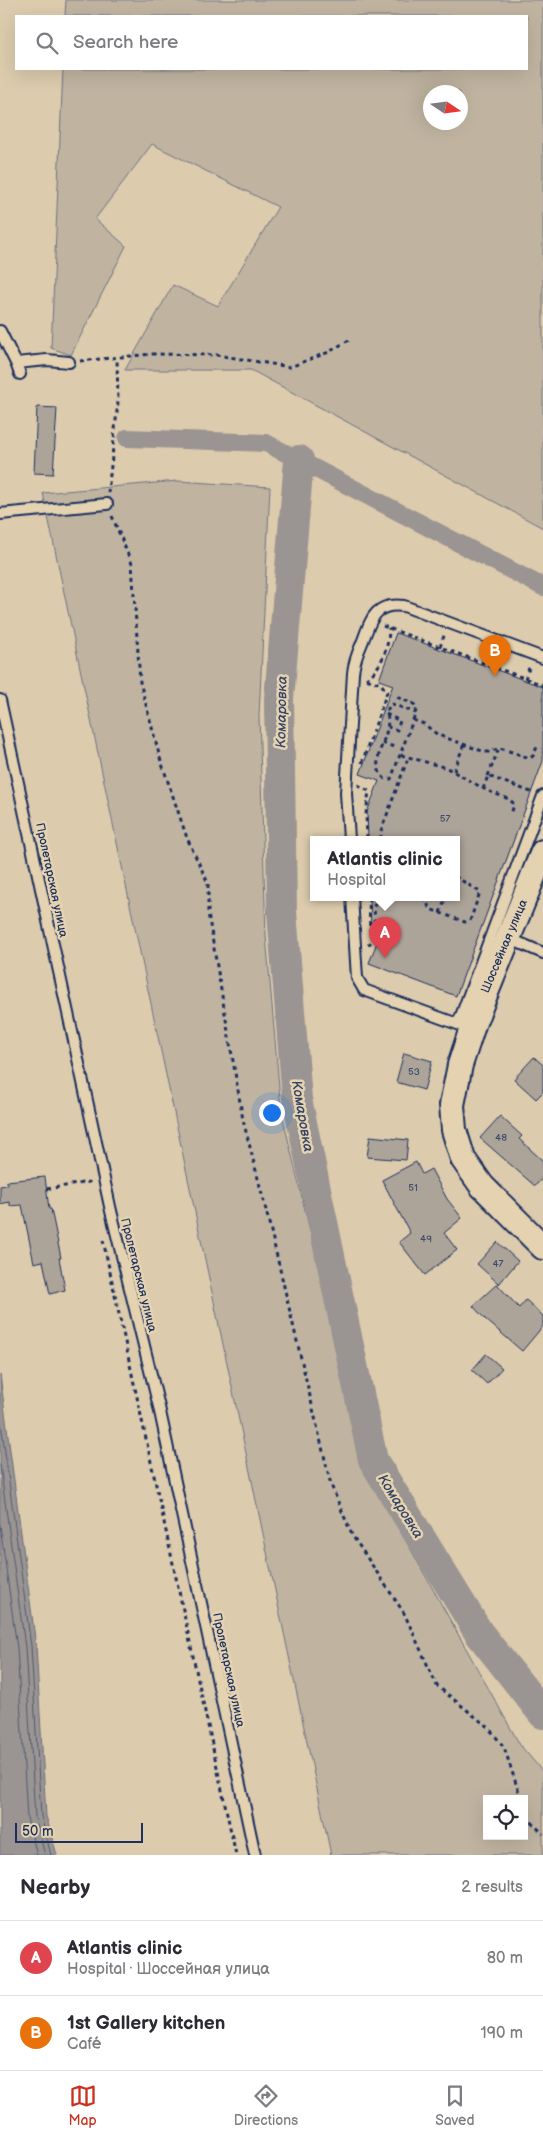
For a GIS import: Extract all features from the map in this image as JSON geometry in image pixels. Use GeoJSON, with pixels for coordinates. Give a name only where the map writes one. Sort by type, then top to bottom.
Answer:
{"type":"FeatureCollection","features":[{"type":"Feature","properties":{"kind":"street","name":"Шоссейная улица"},"geometry":{"type":"LineString","coordinates":[[543,852],[508,938],[466,1032],[452,1105],[457,1145],[475,1177],[543,1246]]}},
{"type":"Feature","properties":{"kind":"lane"},"geometry":{"type":"LineString","coordinates":[[0,331],[20,374]]}},
{"type":"Feature","properties":{"kind":"lane"},"geometry":{"type":"LineString","coordinates":[[16,363],[47,360],[69,362]]}},
{"type":"Feature","properties":{"kind":"lane"},"geometry":{"type":"LineString","coordinates":[[0,514],[107,504]]}},
{"type":"Feature","properties":{"kind":"lane"},"geometry":{"type":"LineString","coordinates":[[348,836],[354,668],[372,616],[384,608],[404,606],[543,658]]}},
{"type":"Feature","properties":{"kind":"lane","name":"Пролетарская улица"},"geometry":{"type":"LineString","coordinates":[[0,700],[111,1211],[159,1407],[255,1855]]}},
{"type":"Feature","properties":{"kind":"lane"},"geometry":{"type":"LineString","coordinates":[[352,901],[357,978],[364,990],[466,1032],[543,796]]}},
{"type":"Feature","properties":{"kind":"lane"},"geometry":{"type":"LineString","coordinates":[[508,938],[543,953]]}},
{"type":"Feature","properties":{"kind":"path"},"geometry":{"type":"LineString","coordinates":[[69,362],[152,354],[217,355],[290,367],[329,352],[349,340]]}},
{"type":"Feature","properties":{"kind":"path"},"geometry":{"type":"LineString","coordinates":[[117,358],[118,402],[107,504],[132,564],[140,682],[160,758],[187,838],[208,883],[208,913],[243,1120],[331,1485],[352,1535],[404,1613],[437,1686],[488,1727],[504,1747],[520,1795]]}},
{"type":"Feature","properties":{"kind":"path"},"geometry":{"type":"LineString","coordinates":[[370,621],[543,685]]}},
{"type":"Feature","properties":{"kind":"path"},"geometry":{"type":"LineString","coordinates":[[372,675],[387,650],[389,628]]}},
{"type":"Feature","properties":{"kind":"path"},"geometry":{"type":"LineString","coordinates":[[366,679],[381,684],[387,692],[351,783],[369,791],[366,814],[367,836]]}},
{"type":"Feature","properties":{"kind":"path"},"geometry":{"type":"LineString","coordinates":[[397,697],[414,704],[417,708],[416,713],[391,780],[385,779],[381,775],[377,760],[388,727],[386,714],[391,704],[416,713]]}},
{"type":"Feature","properties":{"kind":"path"},"geometry":{"type":"LineString","coordinates":[[386,714],[400,721],[397,730],[388,727]]}},
{"type":"Feature","properties":{"kind":"path"},"geometry":{"type":"LineString","coordinates":[[413,720],[424,724],[438,735],[487,752],[499,748],[530,758],[533,756],[537,746]]}},
{"type":"Feature","properties":{"kind":"path"},"geometry":{"type":"LineString","coordinates":[[382,743],[397,748]]}},
{"type":"Feature","properties":{"kind":"path"},"geometry":{"type":"LineString","coordinates":[[454,771],[464,744]]}},
{"type":"Feature","properties":{"kind":"path"},"geometry":{"type":"LineString","coordinates":[[483,789],[499,748]]}},
{"type":"Feature","properties":{"kind":"path"},"geometry":{"type":"LineString","coordinates":[[400,755],[433,763],[454,771],[483,789],[512,800],[514,807],[511,815]]}},
{"type":"Feature","properties":{"kind":"path"},"geometry":{"type":"LineString","coordinates":[[381,836],[381,831],[408,758]]}},
{"type":"Feature","properties":{"kind":"path"},"geometry":{"type":"LineString","coordinates":[[488,776],[532,792]]}},
{"type":"Feature","properties":{"kind":"path"},"geometry":{"type":"LineString","coordinates":[[426,901],[429,908],[465,922],[471,919],[480,892],[478,889],[460,880]]}},
{"type":"Feature","properties":{"kind":"path"},"geometry":{"type":"LineString","coordinates":[[369,901],[372,930],[375,901]]}},
{"type":"Feature","properties":{"kind":"path"},"geometry":{"type":"LineString","coordinates":[[440,912],[444,901]]}},
{"type":"Feature","properties":{"kind":"path"},"geometry":{"type":"LineString","coordinates":[[47,1189],[89,1182],[92,1191]]}},
{"type":"Feature","properties":{"kind":"path"},"geometry":{"type":"LineString","coordinates":[[102,1239],[236,1855]]}},
{"type":"Feature","properties":{"kind":"path"},"geometry":{"type":"LineString","coordinates":[[528,1818],[543,1834]]}},
{"type":"Feature","properties":{"kind":"shaded area"},"geometry":{"type":"Polygon","coordinates":[[[66,0],[543,0],[543,528],[251,370],[125,370],[173,285],[218,306],[278,207],[152,144],[95,219],[126,246],[71,355],[51,348],[63,70],[528,70],[528,15],[65,15],[66,0]]]}},
{"type":"Feature","properties":{"kind":"shaded area"},"geometry":{"type":"Polygon","coordinates":[[[178,481],[270,487],[259,715],[266,936],[281,1110],[368,1473],[520,1745],[543,1772],[543,1855],[331,1855],[43,493],[178,481]]]}},
{"type":"Feature","properties":{"kind":"water"},"geometry":{"type":"Polygon","coordinates":[[[0,1375],[36,1646],[46,1816],[57,1855],[0,1855],[0,1375]]]}},
{"type":"Feature","properties":{"kind":"building"},"geometry":{"type":"Polygon","coordinates":[[[37,407],[57,408],[53,474],[34,473],[37,407]]]}},
{"type":"Feature","properties":{"kind":"building"},"geometry":{"type":"Polygon","coordinates":[[[396,633],[543,687],[543,761],[456,996],[369,963],[381,932],[371,928],[370,901],[460,901],[460,836],[368,836],[367,812],[379,781],[360,774],[393,685],[379,680],[396,633]]]}},
{"type":"Feature","properties":{"kind":"building"},"geometry":{"type":"Polygon","coordinates":[[[404,1053],[432,1061],[424,1090],[396,1082],[404,1053]]]}},
{"type":"Feature","properties":{"kind":"building"},"geometry":{"type":"Polygon","coordinates":[[[534,1057],[543,1065],[543,1092],[536,1099],[514,1079],[534,1057]]]}},
{"type":"Feature","properties":{"kind":"building"},"geometry":{"type":"Polygon","coordinates":[[[500,1116],[522,1136],[519,1139],[543,1161],[543,1177],[535,1186],[480,1138],[500,1116]]]}},
{"type":"Feature","properties":{"kind":"building"},"geometry":{"type":"Polygon","coordinates":[[[370,1136],[408,1140],[406,1160],[367,1157],[370,1136]]]}},
{"type":"Feature","properties":{"kind":"building"},"geometry":{"type":"Polygon","coordinates":[[[416,1162],[422,1174],[431,1169],[447,1199],[462,1218],[444,1233],[457,1250],[425,1275],[399,1242],[410,1233],[382,1180],[416,1162]]]}},
{"type":"Feature","properties":{"kind":"building"},"geometry":{"type":"Polygon","coordinates":[[[45,1177],[49,1209],[51,1209],[61,1258],[59,1258],[65,1290],[50,1294],[43,1261],[34,1263],[22,1205],[10,1206],[10,1202],[0,1204],[0,1186],[7,1185],[7,1181],[45,1177]]]}},
{"type":"Feature","properties":{"kind":"building"},"geometry":{"type":"Polygon","coordinates":[[[497,1242],[518,1261],[499,1284],[477,1264],[497,1242]]]}},
{"type":"Feature","properties":{"kind":"building"},"geometry":{"type":"Polygon","coordinates":[[[497,1284],[519,1308],[526,1300],[543,1316],[543,1326],[522,1351],[473,1306],[497,1284]]]}},
{"type":"Feature","properties":{"kind":"building"},"geometry":{"type":"Polygon","coordinates":[[[486,1354],[502,1368],[487,1384],[472,1370],[486,1354]]]}},
{"type":"Feature","properties":{"kind":"waterway"},"geometry":{"type":"LineString","coordinates":[[127,438],[266,443],[543,587]]}},
{"type":"Feature","properties":{"kind":"waterway","name":"Комаровка"},"geometry":{"type":"LineString","coordinates":[[299,460],[279,699],[282,912],[297,1099],[373,1460],[479,1633],[543,1714]]}},
{"type":"Feature","properties":{"kind":"place","name":"1st Gallery kitchen"},"geometry":{"type":"Point","coordinates":[495,676]}},
{"type":"Feature","properties":{"kind":"place","name":"Atlantis clinic"},"geometry":{"type":"Point","coordinates":[385,958]}}]}
